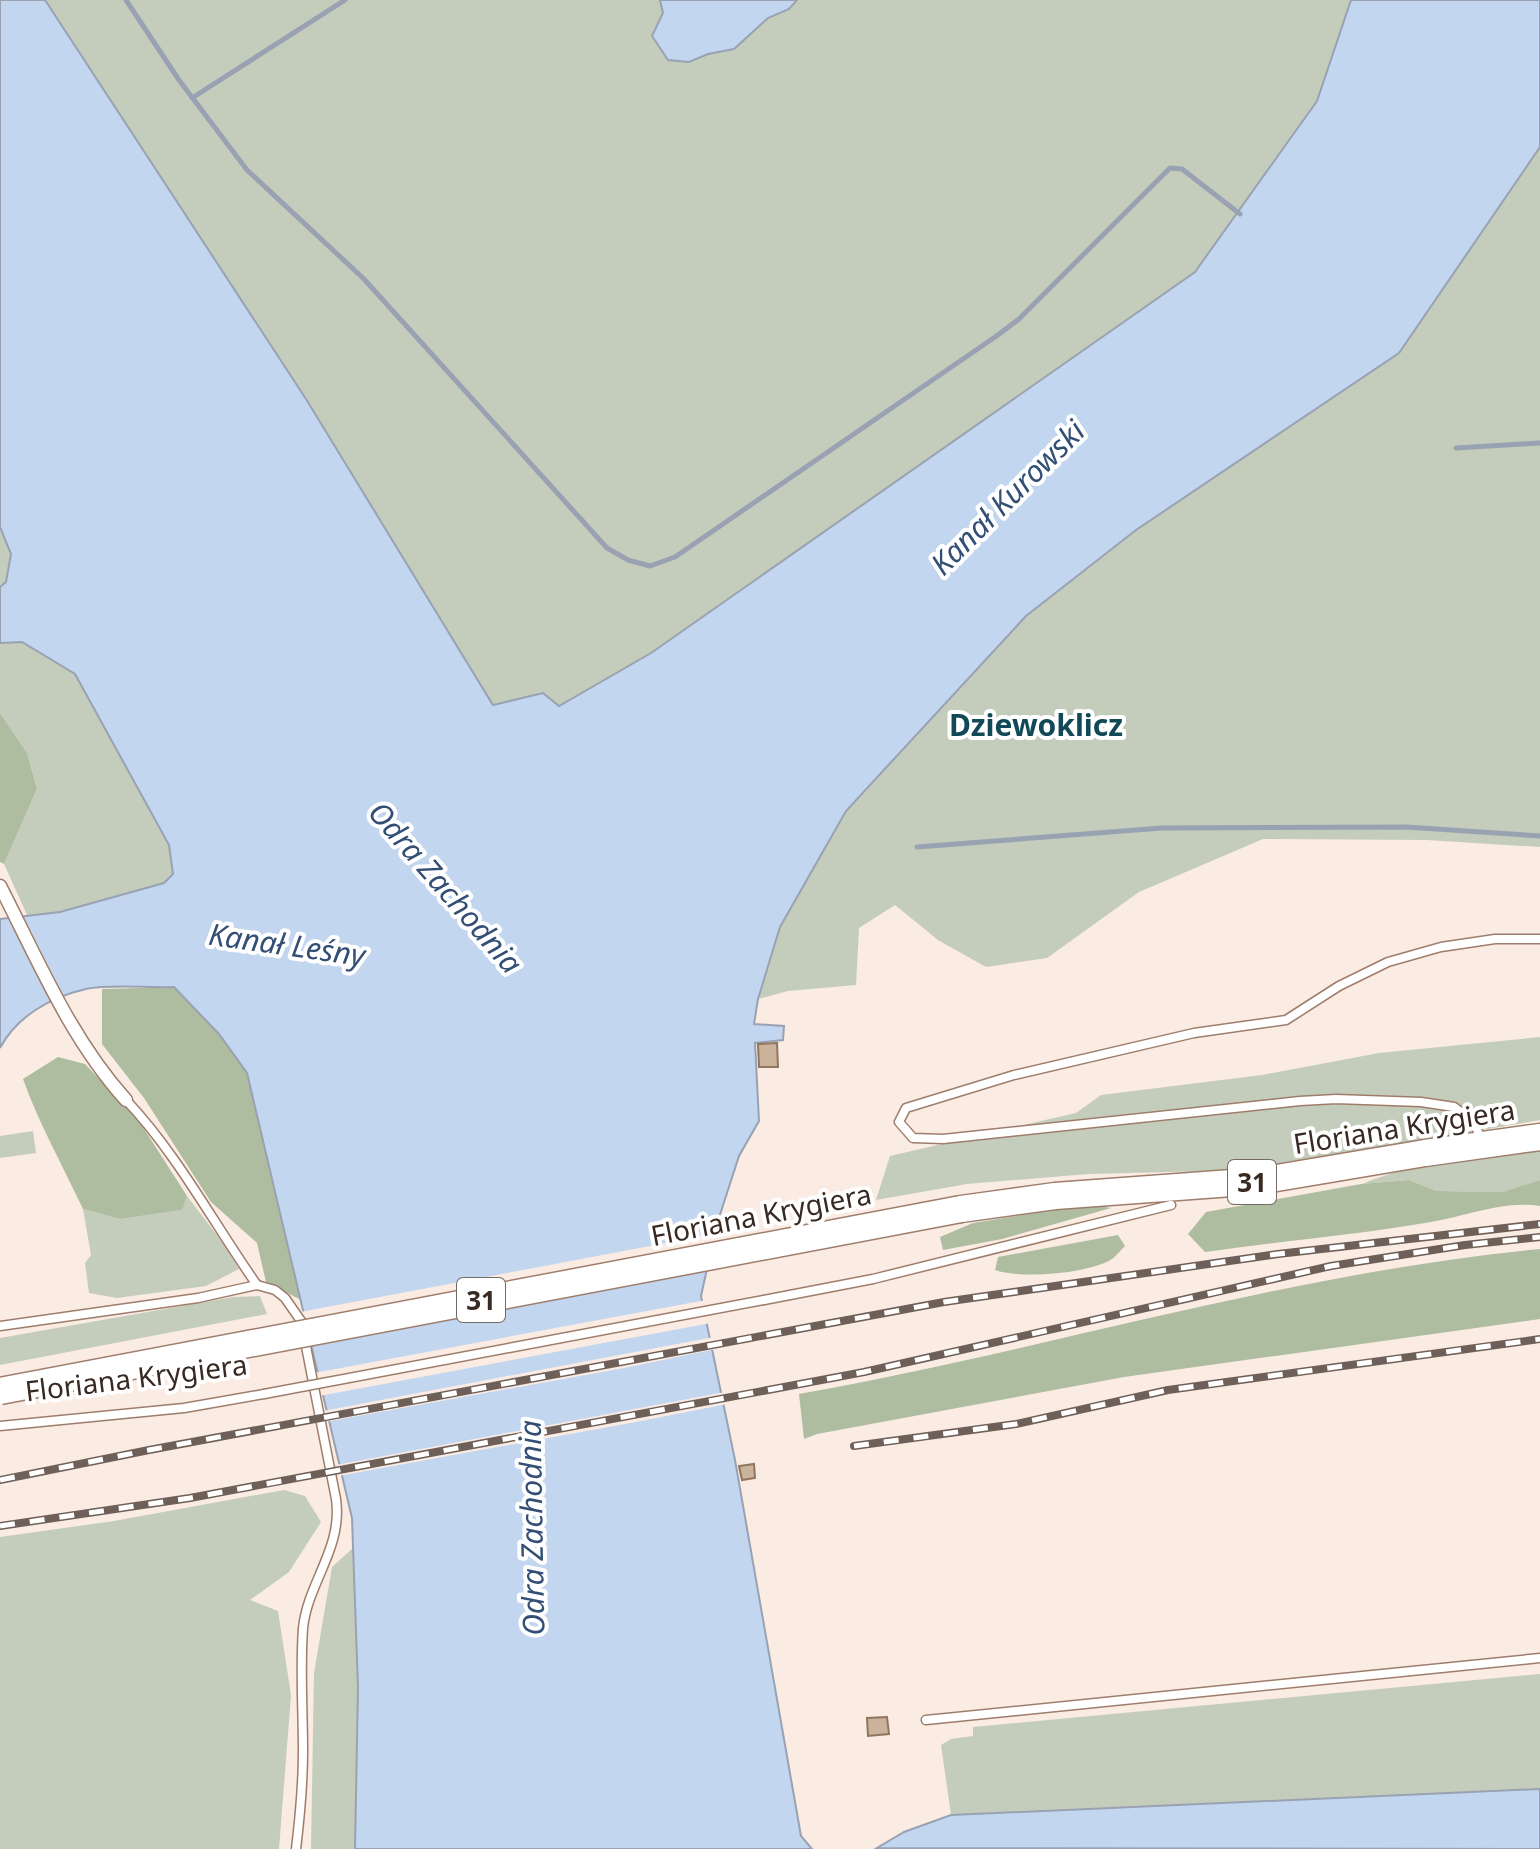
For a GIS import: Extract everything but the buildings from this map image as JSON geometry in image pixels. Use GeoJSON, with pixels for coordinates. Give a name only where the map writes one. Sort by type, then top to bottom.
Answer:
{"type":"FeatureCollection","features":[{"type":"Feature","properties":{"kind":"main road","name":"Floriana Krygiera"},"geometry":{"type":"LineString","coordinates":[[0,1391],[961,1209],[1067,1195],[1259,1181],[1540,1137]]}},
{"type":"Feature","properties":{"kind":"street"},"geometry":{"type":"LineString","coordinates":[[0,886],[69,1022],[98,1067],[126,1100]]}},
{"type":"Feature","properties":{"kind":"lane"},"geometry":{"type":"LineString","coordinates":[[1482,1145],[1474,1122],[1454,1107],[1381,1100],[1300,1101],[943,1139],[913,1138],[899,1122],[906,1108],[1014,1075],[1194,1033],[1286,1020],[1339,986],[1388,962],[1441,947],[1495,939],[1540,939]]}},
{"type":"Feature","properties":{"kind":"lane"},"geometry":{"type":"LineString","coordinates":[[126,1100],[222,1228],[236,1256],[257,1285]]}},
{"type":"Feature","properties":{"kind":"lane","name":"Floriana Krygiera"},"geometry":{"type":"LineString","coordinates":[[0,1426],[219,1403],[873,1279],[1171,1205]]}},
{"type":"Feature","properties":{"kind":"lane"},"geometry":{"type":"LineString","coordinates":[[0,1326],[198,1298],[257,1285],[275,1290],[285,1298],[301,1321],[337,1510],[334,1541],[310,1598],[304,1626],[302,1783],[296,1849]]}},
{"type":"Feature","properties":{"kind":"lane"},"geometry":{"type":"LineString","coordinates":[[926,1720],[1540,1658]]}},
{"type":"Feature","properties":{"kind":"green space"},"geometry":{"type":"Polygon","coordinates":[[[45,0],[660,0],[663,13],[689,62],[708,54],[734,49],[768,17],[789,9],[797,0],[1351,0],[1317,101],[1195,272],[651,653],[559,706],[543,693],[493,705],[306,399],[45,0]]]}},
{"type":"Feature","properties":{"kind":"green space"},"geometry":{"type":"Polygon","coordinates":[[[1540,147],[1540,847],[1427,840],[1263,839],[1139,892],[1047,958],[986,967],[938,940],[895,905],[859,928],[856,985],[788,991],[758,999],[780,927],[846,811],[1026,616],[1136,530],[1399,353],[1540,147]]]}},
{"type":"Feature","properties":{"kind":"green space"},"geometry":{"type":"Polygon","coordinates":[[[0,527],[11,554],[6,582],[0,587],[0,527]]]}},
{"type":"Feature","properties":{"kind":"green space"},"geometry":{"type":"Polygon","coordinates":[[[22,642],[75,674],[169,846],[173,875],[165,883],[60,912],[28,917],[4,864],[37,789],[27,753],[0,713],[0,643],[22,642]]]}},
{"type":"Feature","properties":{"kind":"green space"},"geometry":{"type":"Polygon","coordinates":[[[0,713],[27,753],[37,789],[4,864],[0,862],[0,713]]]}},
{"type":"Feature","properties":{"kind":"green space"},"geometry":{"type":"Polygon","coordinates":[[[174,987],[219,1034],[247,1073],[301,1300],[266,1282],[257,1243],[211,1202],[144,1098],[102,1044],[102,989],[174,987]]]}},
{"type":"Feature","properties":{"kind":"green space"},"geometry":{"type":"Polygon","coordinates":[[[1540,1037],[1540,1120],[1250,1170],[1088,1174],[967,1184],[876,1200],[890,1156],[1076,1113],[1101,1095],[1262,1075],[1379,1053],[1540,1037]]]}},
{"type":"Feature","properties":{"kind":"green space"},"geometry":{"type":"Polygon","coordinates":[[[58,1057],[85,1064],[139,1121],[187,1196],[182,1210],[120,1219],[83,1209],[23,1079],[58,1057]]]}},
{"type":"Feature","properties":{"kind":"green space"},"geometry":{"type":"Polygon","coordinates":[[[33,1131],[36,1153],[0,1158],[0,1136],[33,1131]]]}},
{"type":"Feature","properties":{"kind":"green space"},"geometry":{"type":"Polygon","coordinates":[[[1540,1151],[1540,1180],[1504,1192],[1437,1191],[1409,1180],[1362,1184],[1427,1165],[1540,1151]]]}},
{"type":"Feature","properties":{"kind":"green space"},"geometry":{"type":"Polygon","coordinates":[[[1409,1180],[1437,1191],[1503,1192],[1540,1180],[1540,1206],[1512,1205],[1403,1227],[1205,1252],[1188,1234],[1206,1212],[1361,1184],[1409,1180]]]}},
{"type":"Feature","properties":{"kind":"green space"},"geometry":{"type":"Polygon","coordinates":[[[187,1196],[239,1269],[206,1286],[117,1298],[89,1293],[85,1263],[91,1255],[83,1209],[120,1219],[181,1210],[187,1196]]]}},
{"type":"Feature","properties":{"kind":"green space"},"geometry":{"type":"Polygon","coordinates":[[[1090,1204],[1111,1208],[1002,1239],[943,1250],[940,1237],[973,1223],[1090,1204]]]}},
{"type":"Feature","properties":{"kind":"green space"},"geometry":{"type":"Polygon","coordinates":[[[1118,1235],[1125,1246],[1112,1259],[1088,1268],[1037,1274],[995,1270],[998,1257],[1118,1235]]]}},
{"type":"Feature","properties":{"kind":"green space"},"geometry":{"type":"Polygon","coordinates":[[[1540,1249],[1540,1319],[1124,1377],[817,1434],[804,1439],[799,1394],[1260,1294],[1446,1260],[1540,1249]]]}},
{"type":"Feature","properties":{"kind":"green space"},"geometry":{"type":"Polygon","coordinates":[[[260,1296],[267,1314],[0,1365],[0,1338],[233,1297],[260,1296]]]}},
{"type":"Feature","properties":{"kind":"green space"},"geometry":{"type":"Polygon","coordinates":[[[284,1490],[305,1496],[321,1522],[289,1572],[250,1600],[278,1611],[291,1695],[279,1849],[0,1849],[0,1537],[114,1521],[284,1490]]]}},
{"type":"Feature","properties":{"kind":"green space"},"geometry":{"type":"Polygon","coordinates":[[[353,1548],[358,1687],[355,1849],[311,1849],[314,1673],[332,1567],[353,1548]]]}},
{"type":"Feature","properties":{"kind":"green space"},"geometry":{"type":"Polygon","coordinates":[[[1540,1674],[1540,1789],[951,1815],[941,1745],[951,1739],[973,1736],[973,1727],[1540,1674]]]}},
{"type":"Feature","properties":{"kind":"water"},"geometry":{"type":"Polygon","coordinates":[[[0,0],[45,0],[306,399],[493,705],[543,693],[559,706],[651,653],[1195,272],[1317,101],[1351,0],[1540,0],[1540,147],[1399,353],[1136,530],[1026,616],[846,811],[780,927],[758,999],[754,1024],[784,1026],[783,1040],[755,1043],[759,1121],[739,1156],[717,1224],[701,1296],[735,1460],[801,1836],[812,1849],[355,1849],[358,1687],[352,1518],[247,1073],[219,1034],[174,987],[106,987],[73,993],[25,1017],[0,1048],[0,919],[60,912],[164,883],[173,874],[169,845],[75,674],[22,642],[0,643],[0,587],[6,582],[11,554],[0,527],[0,0]]]}},
{"type":"Feature","properties":{"kind":"water"},"geometry":{"type":"Polygon","coordinates":[[[660,0],[797,0],[789,9],[768,18],[734,49],[708,54],[689,62],[668,60],[652,36],[663,13],[660,0]]]}},
{"type":"Feature","properties":{"kind":"water"},"geometry":{"type":"Polygon","coordinates":[[[1540,1789],[1540,1849],[877,1848],[904,1832],[951,1815],[1540,1789]]]}},
{"type":"Feature","properties":{"kind":"pier"},"geometry":{"type":"Polygon","coordinates":[[[719,1233],[711,1270],[308,1346],[300,1312],[719,1233]]]}},
{"type":"Feature","properties":{"kind":"pier"},"geometry":{"type":"Polygon","coordinates":[[[706,1300],[711,1323],[319,1396],[314,1373],[706,1300]]]}},
{"type":"Feature","properties":{"kind":"pier"},"geometry":{"type":"Polygon","coordinates":[[[714,1337],[716,1349],[325,1422],[323,1411],[714,1337]]]}},
{"type":"Feature","properties":{"kind":"pier"},"geometry":{"type":"Polygon","coordinates":[[[725,1392],[727,1404],[338,1476],[336,1465],[725,1392]]]}},
{"type":"Feature","properties":{"kind":"waterway"},"geometry":{"type":"LineString","coordinates":[[126,0],[179,80],[247,170],[364,279],[607,548],[628,560],[650,566],[675,557],[1019,319],[1170,168],[1182,169],[1240,214]]}},
{"type":"Feature","properties":{"kind":"waterway"},"geometry":{"type":"LineString","coordinates":[[192,98],[345,0]]}},
{"type":"Feature","properties":{"kind":"waterway"},"geometry":{"type":"LineString","coordinates":[[1456,448],[1540,443]]}},
{"type":"Feature","properties":{"kind":"waterway"},"geometry":{"type":"LineString","coordinates":[[917,847],[1162,828],[1406,827],[1540,836]]}},
{"type":"Feature","properties":{"kind":"railway"},"geometry":{"type":"LineString","coordinates":[[0,1480],[944,1302],[1278,1254],[1540,1224]]}},
{"type":"Feature","properties":{"kind":"railway"},"geometry":{"type":"LineString","coordinates":[[0,1526],[190,1498],[864,1372],[1331,1266],[1540,1237]]}},
{"type":"Feature","properties":{"kind":"railway"},"geometry":{"type":"LineString","coordinates":[[854,1446],[1016,1424],[1168,1390],[1540,1339]]}},
{"type":"Feature","properties":{"kind":"district","name":"Dziewoklicz"},"geometry":{"type":"Point","coordinates":[1036,724]}},
{"type":"Feature","properties":{"kind":"water label","name":"Kanał Kurowski"},"geometry":{"type":"Point","coordinates":[1007,497]}},
{"type":"Feature","properties":{"kind":"water label","name":"Odra Zachodnia"},"geometry":{"type":"Point","coordinates":[446,887]}},
{"type":"Feature","properties":{"kind":"water label","name":"Kanał Leśny"},"geometry":{"type":"Point","coordinates":[287,944]}},
{"type":"Feature","properties":{"kind":"water label","name":"Odra Zachodnia"},"geometry":{"type":"Point","coordinates":[531,1528]}}]}
